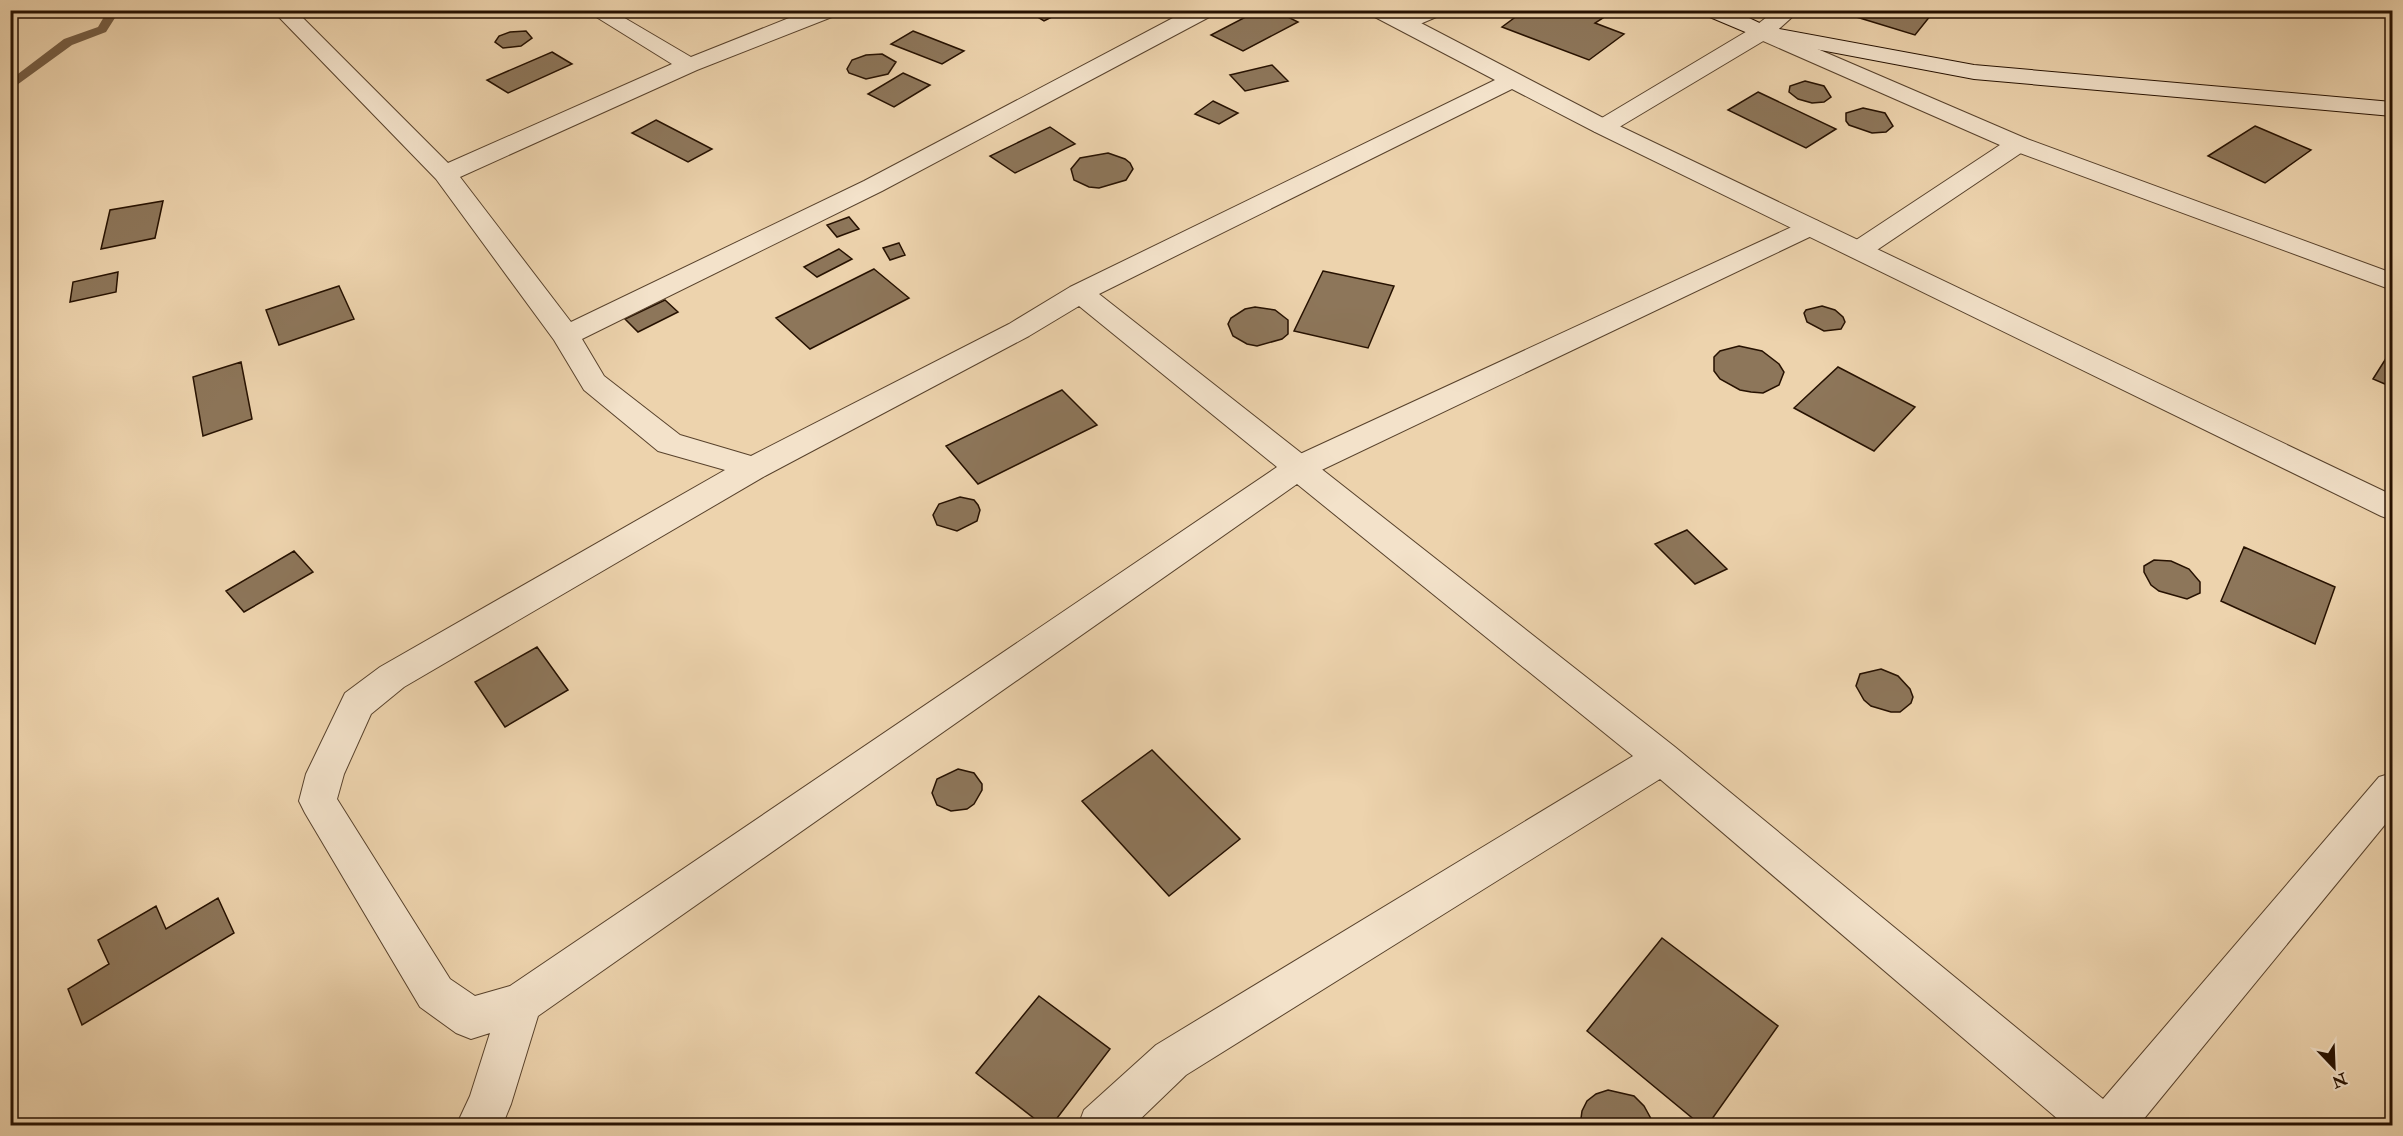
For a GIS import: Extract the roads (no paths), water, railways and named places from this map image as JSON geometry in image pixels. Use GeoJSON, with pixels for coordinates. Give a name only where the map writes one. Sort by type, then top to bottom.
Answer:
{"type":"FeatureCollection","features":[{"type":"Feature","properties":{"kind":"street"},"geometry":{"type":"LineString","coordinates":[[282,10],[446,174],[566,336],[594,383],[669,442],[754,468]]}},
{"type":"Feature","properties":{"kind":"street"},"geometry":{"type":"LineString","coordinates":[[595,10],[689,65]]}},
{"type":"Feature","properties":{"kind":"street"},"geometry":{"type":"LineString","coordinates":[[446,174],[689,65],[829,10]]}},
{"type":"Feature","properties":{"kind":"street"},"geometry":{"type":"LineString","coordinates":[[566,336],[873,186],[1205,10]]}},
{"type":"Feature","properties":{"kind":"street"},"geometry":{"type":"LineString","coordinates":[[1379,10],[1603,127],[2392,508]]}},
{"type":"Feature","properties":{"kind":"street"},"geometry":{"type":"LineString","coordinates":[[1405,22],[1433,10]]}},
{"type":"Feature","properties":{"kind":"street"},"geometry":{"type":"LineString","coordinates":[[1713,10],[2018,144],[2392,282]]}},
{"type":"Feature","properties":{"kind":"street"},"geometry":{"type":"LineString","coordinates":[[1603,127],[1762,32],[1790,10]]}},
{"type":"Feature","properties":{"kind":"street"},"geometry":{"type":"LineString","coordinates":[[1762,32],[1974,72],[2392,109]]}},
{"type":"Feature","properties":{"kind":"street"},"geometry":{"type":"LineString","coordinates":[[1512,80],[1258,202],[1080,293],[1018,330],[754,468],[392,677],[358,704],[325,774],[318,801],[435,993],[471,1018],[521,1003],[1298,468],[1809,227]]}},
{"type":"Feature","properties":{"kind":"street"},"geometry":{"type":"LineString","coordinates":[[1859,250],[2018,144]]}},
{"type":"Feature","properties":{"kind":"street"},"geometry":{"type":"LineString","coordinates":[[1080,293],[1662,758],[2101,1125]]}},
{"type":"Feature","properties":{"kind":"street"},"geometry":{"type":"LineString","coordinates":[[1100,1125],[1171,1060],[1662,758]]}},
{"type":"Feature","properties":{"kind":"street"},"geometry":{"type":"LineString","coordinates":[[2109,1125],[2392,789]]}},
{"type":"Feature","properties":{"kind":"street"},"geometry":{"type":"LineString","coordinates":[[478,1125],[489,1104],[521,1003]]}},
{"type":"Feature","properties":{"kind":"waterway"},"geometry":{"type":"LineString","coordinates":[[10,86],[68,42],[102,29],[114,10]]}}]}
